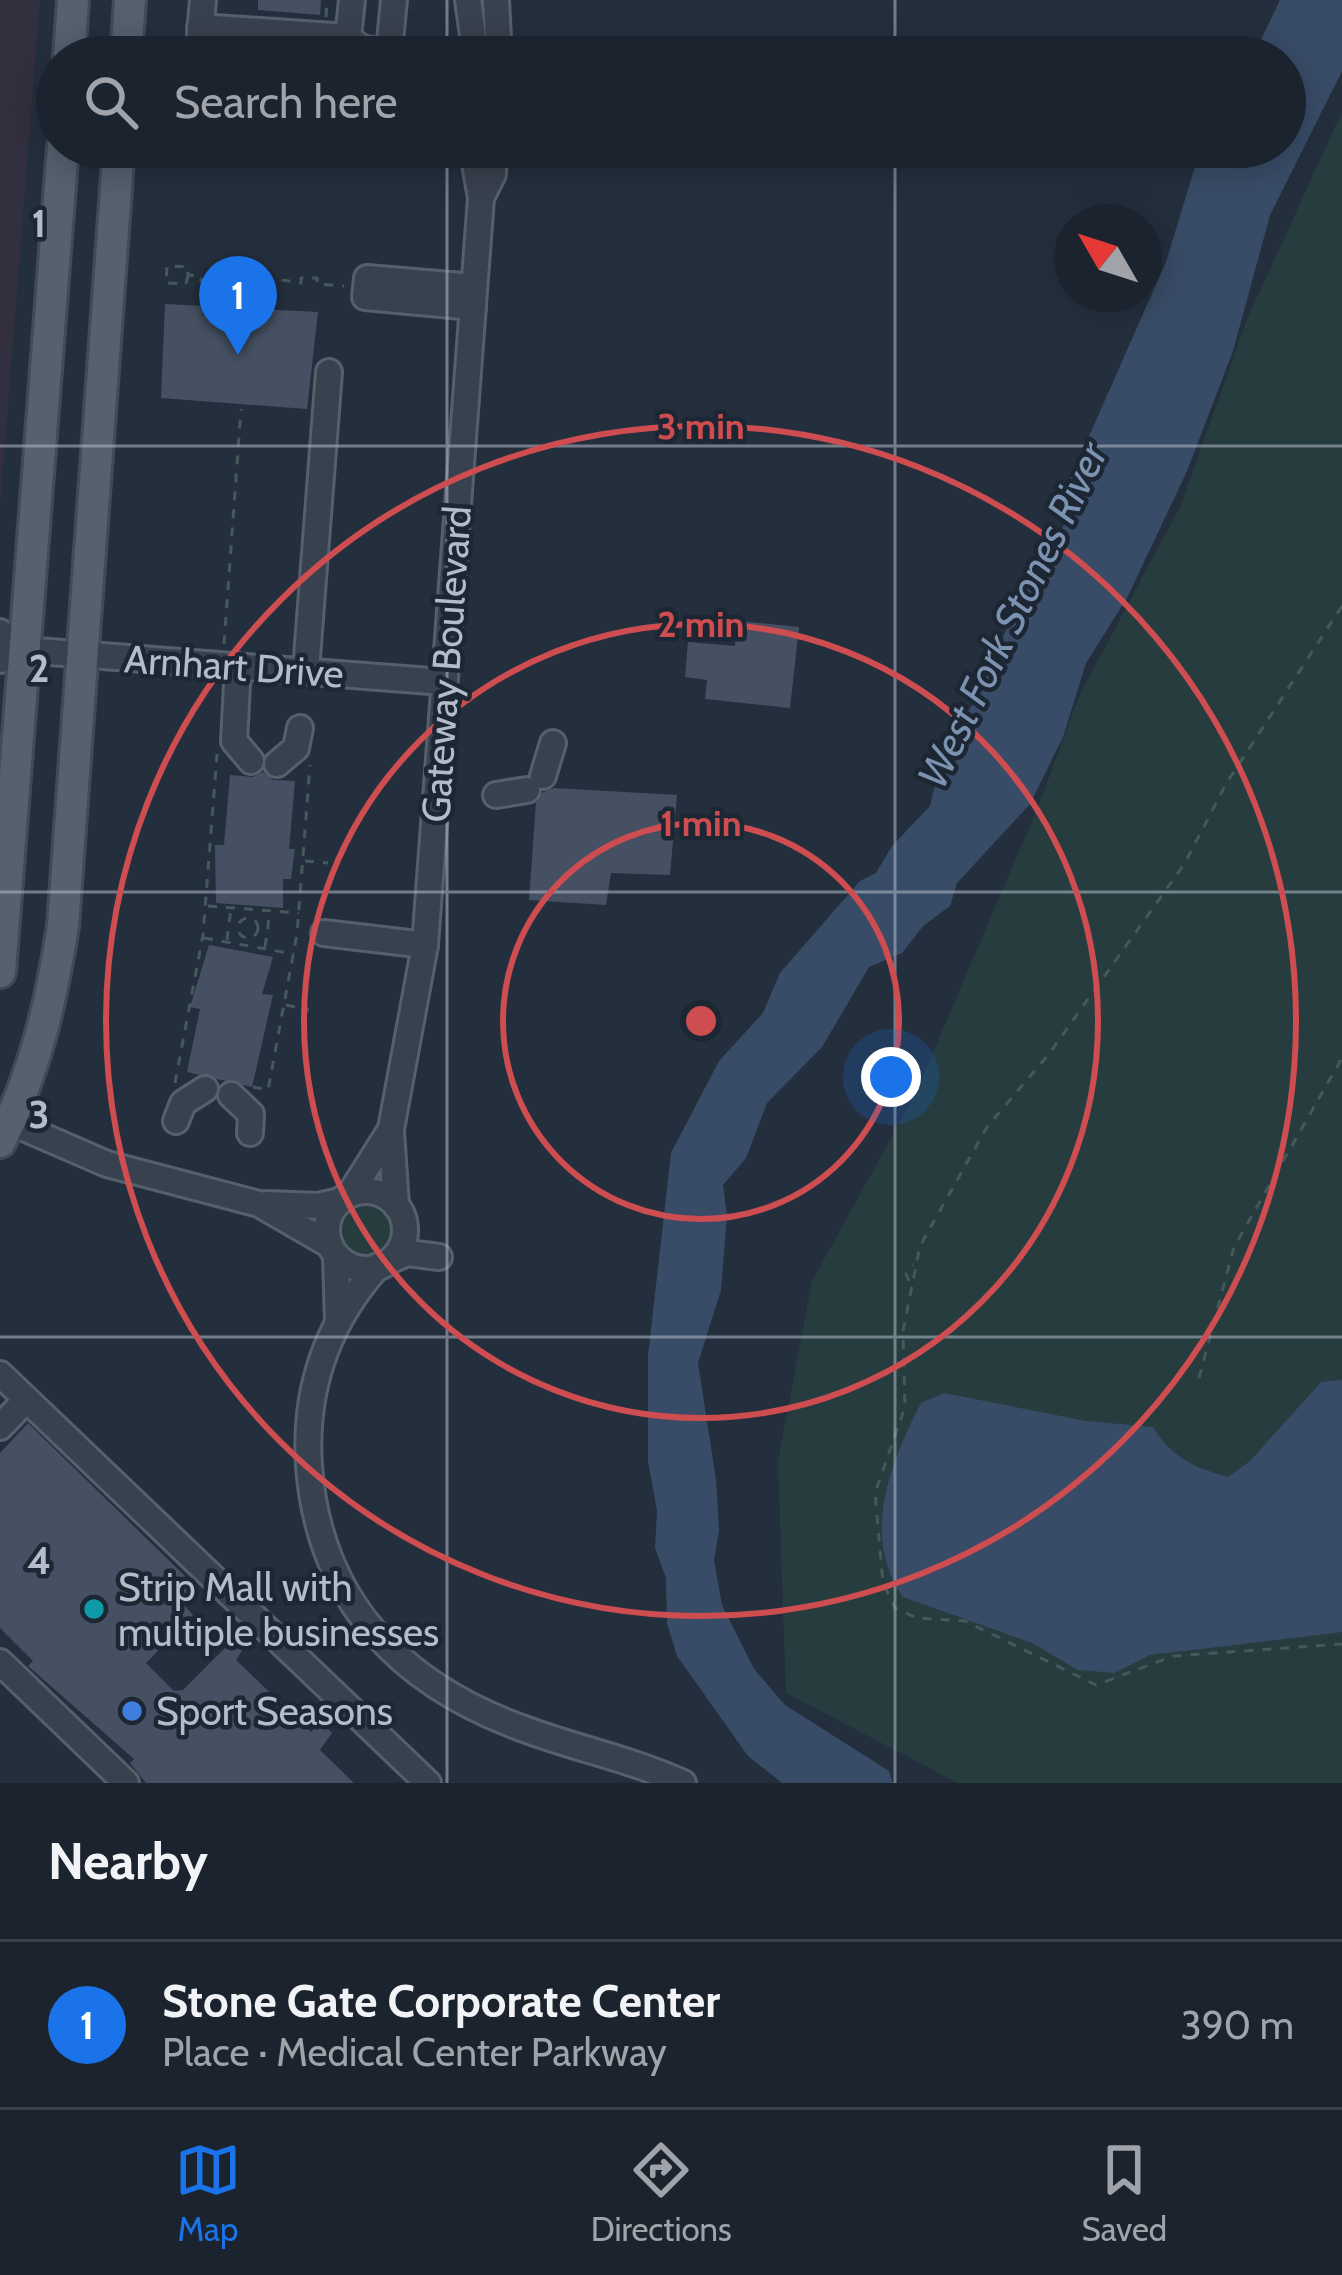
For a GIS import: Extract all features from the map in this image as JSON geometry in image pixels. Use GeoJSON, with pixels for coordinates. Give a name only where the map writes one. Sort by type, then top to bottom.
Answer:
{"type":"FeatureCollection","features":[{"type":"Feature","properties":{"kind":"main road"},"geometry":{"type":"LineString","coordinates":[[70,36],[73,0]]}},
{"type":"Feature","properties":{"kind":"main road"},"geometry":{"type":"LineString","coordinates":[[127,36],[130,0]]}},
{"type":"Feature","properties":{"kind":"main road"},"geometry":{"type":"LineString","coordinates":[[0,972],[15,825],[8,647],[61,168]]}},
{"type":"Feature","properties":{"kind":"main road"},"geometry":{"type":"LineString","coordinates":[[5,1132],[50,1008],[63,926],[117,168]]}},
{"type":"Feature","properties":{"kind":"street"},"geometry":{"type":"LineString","coordinates":[[199,36],[202,0]]}},
{"type":"Feature","properties":{"kind":"street"},"geometry":{"type":"LineString","coordinates":[[348,36],[352,0]]}},
{"type":"Feature","properties":{"kind":"street"},"geometry":{"type":"LineString","coordinates":[[394,0],[397,36]]}},
{"type":"Feature","properties":{"kind":"street"},"geometry":{"type":"LineString","coordinates":[[468,0],[473,36]]}},
{"type":"Feature","properties":{"kind":"street"},"geometry":{"type":"LineString","coordinates":[[496,0],[499,36]]}},
{"type":"Feature","properties":{"kind":"street"},"geometry":{"type":"LineString","coordinates":[[200,27],[333,36]]}},
{"type":"Feature","properties":{"kind":"street","name":"Gateway Boulevard"},"geometry":{"type":"LineString","coordinates":[[391,1129],[425,945],[482,197],[476,168]]}},
{"type":"Feature","properties":{"kind":"street","name":"Gateway Boulevard"},"geometry":{"type":"LineString","coordinates":[[482,197],[493,168]]}},
{"type":"Feature","properties":{"kind":"street"},"geometry":{"type":"LineString","coordinates":[[306,670],[329,372]]}},
{"type":"Feature","properties":{"kind":"street","name":"Arnhart Drive"},"geometry":{"type":"LineString","coordinates":[[8,647],[81,655],[231,656],[306,670],[444,682]]}},
{"type":"Feature","properties":{"kind":"street"},"geometry":{"type":"LineString","coordinates":[[231,656],[225,729],[234,742],[264,762],[296,748],[300,728]]}},
{"type":"Feature","properties":{"kind":"street"},"geometry":{"type":"LineString","coordinates":[[496,795],[535,783],[553,743]]}},
{"type":"Feature","properties":{"kind":"street"},"geometry":{"type":"LineString","coordinates":[[324,933],[425,945]]}},
{"type":"Feature","properties":{"kind":"street"},"geometry":{"type":"LineString","coordinates":[[174,1110],[206,1089]]}},
{"type":"Feature","properties":{"kind":"street"},"geometry":{"type":"LineString","coordinates":[[238,1090],[250,1114],[250,1133]]}},
{"type":"Feature","properties":{"kind":"street"},"geometry":{"type":"LineString","coordinates":[[338,1322],[326,1220],[391,1129]]}},
{"type":"Feature","properties":{"kind":"street"},"geometry":{"type":"LineString","coordinates":[[391,1129],[403,1241],[338,1322],[312,1380],[306,1423],[316,1528],[334,1574],[370,1630],[394,1656],[474,1706],[521,1729],[682,1783]]}},
{"type":"Feature","properties":{"kind":"street"},"geometry":{"type":"LineString","coordinates":[[5,1132],[259,1204],[318,1206],[375,1192],[442,1250],[351,1267],[333,1250],[259,1204]]}},
{"type":"Feature","properties":{"kind":"street"},"geometry":{"type":"LineString","coordinates":[[0,1375],[428,1783]]}},
{"type":"Feature","properties":{"kind":"street"},"geometry":{"type":"LineString","coordinates":[[0,1427],[26,1400]]}},
{"type":"Feature","properties":{"kind":"street"},"geometry":{"type":"LineString","coordinates":[[0,1662],[126,1783]]}},
{"type":"Feature","properties":{"kind":"path"},"geometry":{"type":"LineString","coordinates":[[167,266],[188,267],[188,275],[187,284],[166,283],[167,266]]}},
{"type":"Feature","properties":{"kind":"path"},"geometry":{"type":"LineString","coordinates":[[248,298],[251,274],[301,284],[302,278],[317,278],[317,284],[346,286]]}},
{"type":"Feature","properties":{"kind":"path"},"geometry":{"type":"LineString","coordinates":[[188,275],[212,283],[212,277],[250,279]]}},
{"type":"Feature","properties":{"kind":"path"},"geometry":{"type":"LineString","coordinates":[[231,656],[241,409]]}},
{"type":"Feature","properties":{"kind":"path"},"geometry":{"type":"LineString","coordinates":[[1342,606],[1226,784],[1185,863],[1049,1054],[970,1152],[934,1216],[911,1282],[902,1348],[904,1407],[874,1493],[873,1514],[884,1583],[895,1608],[917,1618],[965,1621],[1096,1685],[1173,1656],[1342,1644]]}},
{"type":"Feature","properties":{"kind":"path"},"geometry":{"type":"LineString","coordinates":[[174,1110],[202,937],[225,729]]}},
{"type":"Feature","properties":{"kind":"path"},"geometry":{"type":"LineString","coordinates":[[238,1090],[268,1090],[294,955],[310,760]]}},
{"type":"Feature","properties":{"kind":"path"},"geometry":{"type":"LineString","coordinates":[[303,861],[328,863]]}},
{"type":"Feature","properties":{"kind":"path"},"geometry":{"type":"LineString","coordinates":[[206,906],[299,913]]}},
{"type":"Feature","properties":{"kind":"path"},"geometry":{"type":"LineString","coordinates":[[226,942],[231,908]]}},
{"type":"Feature","properties":{"kind":"path"},"geometry":{"type":"LineString","coordinates":[[239,927],[248,919],[249,909]]}},
{"type":"Feature","properties":{"kind":"path"},"geometry":{"type":"LineString","coordinates":[[265,949],[270,910]]}},
{"type":"Feature","properties":{"kind":"path"},"geometry":{"type":"LineString","coordinates":[[248,919],[267,931]]}},
{"type":"Feature","properties":{"kind":"path"},"geometry":{"type":"LineString","coordinates":[[230,925],[239,927],[247,938]]}},
{"type":"Feature","properties":{"kind":"path"},"geometry":{"type":"LineString","coordinates":[[245,945],[258,929]]}},
{"type":"Feature","properties":{"kind":"path"},"geometry":{"type":"LineString","coordinates":[[202,937],[294,955]]}},
{"type":"Feature","properties":{"kind":"path"},"geometry":{"type":"LineString","coordinates":[[285,1005],[309,1010]]}},
{"type":"Feature","properties":{"kind":"path"},"geometry":{"type":"LineString","coordinates":[[1199,1378],[1234,1247],[1342,1058]]}},
{"type":"Feature","properties":{"kind":"shaded area"},"geometry":{"type":"Polygon","coordinates":[[[0,0],[40,0],[36,36],[0,505],[0,0]]]}},
{"type":"Feature","properties":{"kind":"green space"},"geometry":{"type":"Polygon","coordinates":[[[1342,112],[1342,1783],[958,1783],[786,1693],[778,1461],[812,1281],[914,1097],[1038,807],[1080,694],[1180,507],[1248,317],[1342,112]]]}},
{"type":"Feature","properties":{"kind":"green space"},"geometry":{"type":"Polygon","coordinates":[[[366,1199],[388,1208],[397,1230],[388,1252],[366,1261],[344,1252],[335,1230],[344,1208],[366,1199]]]}},
{"type":"Feature","properties":{"kind":"water"},"geometry":{"type":"Polygon","coordinates":[[[1280,0],[1342,0],[1342,71],[1306,143],[1306,36],[1263,36],[1280,0]]]}},
{"type":"Feature","properties":{"kind":"water"},"geometry":{"type":"Polygon","coordinates":[[[1195,168],[1294,168],[1270,215],[1233,351],[1187,471],[1127,598],[1086,663],[1063,737],[1030,804],[957,883],[950,906],[923,926],[902,953],[869,967],[822,1047],[767,1103],[746,1158],[723,1185],[727,1215],[721,1290],[698,1363],[716,1480],[719,1531],[714,1560],[722,1605],[754,1669],[785,1705],[889,1771],[893,1783],[782,1783],[748,1756],[677,1656],[667,1623],[666,1578],[655,1548],[657,1511],[648,1461],[648,1356],[671,1153],[719,1061],[763,1013],[780,973],[860,881],[876,873],[892,846],[930,806],[943,752],[977,697],[1034,565],[1068,520],[1063,495],[1144,312],[1162,312],[1162,271],[1195,168]]]}},
{"type":"Feature","properties":{"kind":"water"},"geometry":{"type":"Polygon","coordinates":[[[1342,1380],[1342,1632],[1150,1655],[1115,1673],[1078,1670],[1032,1643],[903,1597],[890,1574],[882,1525],[891,1474],[921,1403],[944,1393],[1086,1421],[1153,1427],[1185,1460],[1228,1477],[1250,1461],[1321,1382],[1342,1380]]]}},
{"type":"Feature","properties":{"kind":"building"},"geometry":{"type":"Polygon","coordinates":[[[258,0],[321,0],[320,15],[258,10],[258,0]]]}},
{"type":"Feature","properties":{"kind":"building"},"geometry":{"type":"Polygon","coordinates":[[[165,304],[318,312],[307,409],[161,398],[165,304]]]}},
{"type":"Feature","properties":{"kind":"building"},"geometry":{"type":"Polygon","coordinates":[[[738,621],[799,627],[790,708],[705,699],[707,680],[685,677],[688,642],[735,646],[738,621]]]}},
{"type":"Feature","properties":{"kind":"building"},"geometry":{"type":"Polygon","coordinates":[[[263,772],[273,780],[295,781],[289,849],[295,849],[291,879],[283,879],[283,908],[216,903],[215,845],[224,845],[230,775],[253,777],[263,772]]]}},
{"type":"Feature","properties":{"kind":"building"},"geometry":{"type":"Polygon","coordinates":[[[554,788],[677,795],[670,875],[611,873],[606,905],[529,900],[536,803],[543,792],[554,788]]]}},
{"type":"Feature","properties":{"kind":"building"},"geometry":{"type":"Polygon","coordinates":[[[209,945],[273,957],[262,994],[273,995],[252,1087],[187,1072],[200,1009],[190,1007],[209,945]]]}},
{"type":"Feature","properties":{"kind":"building","name":"Strip Mall with multiple businesses"},"geometry":{"type":"Polygon","coordinates":[[[28,1423],[192,1583],[181,1602],[193,1615],[146,1663],[174,1691],[183,1690],[233,1640],[243,1649],[236,1660],[311,1732],[321,1721],[332,1733],[320,1750],[354,1783],[146,1783],[130,1763],[134,1759],[28,1666],[33,1661],[0,1628],[0,1453],[28,1423]]]}},
{"type":"Feature","properties":{"kind":"place","name":"Stone Gate Corporate Center"},"geometry":{"type":"Point","coordinates":[238,355]}},
{"type":"Feature","properties":{"kind":"place","name":"Strip Mall with multiple businesses"},"geometry":{"type":"Point","coordinates":[94,1609]}},
{"type":"Feature","properties":{"kind":"place","name":"Sport Seasons"},"geometry":{"type":"Point","coordinates":[132,1711]}},
{"type":"Feature","properties":{"kind":"water label","name":"West Fork Stones River"},"geometry":{"type":"Point","coordinates":[1012,615]}}]}
